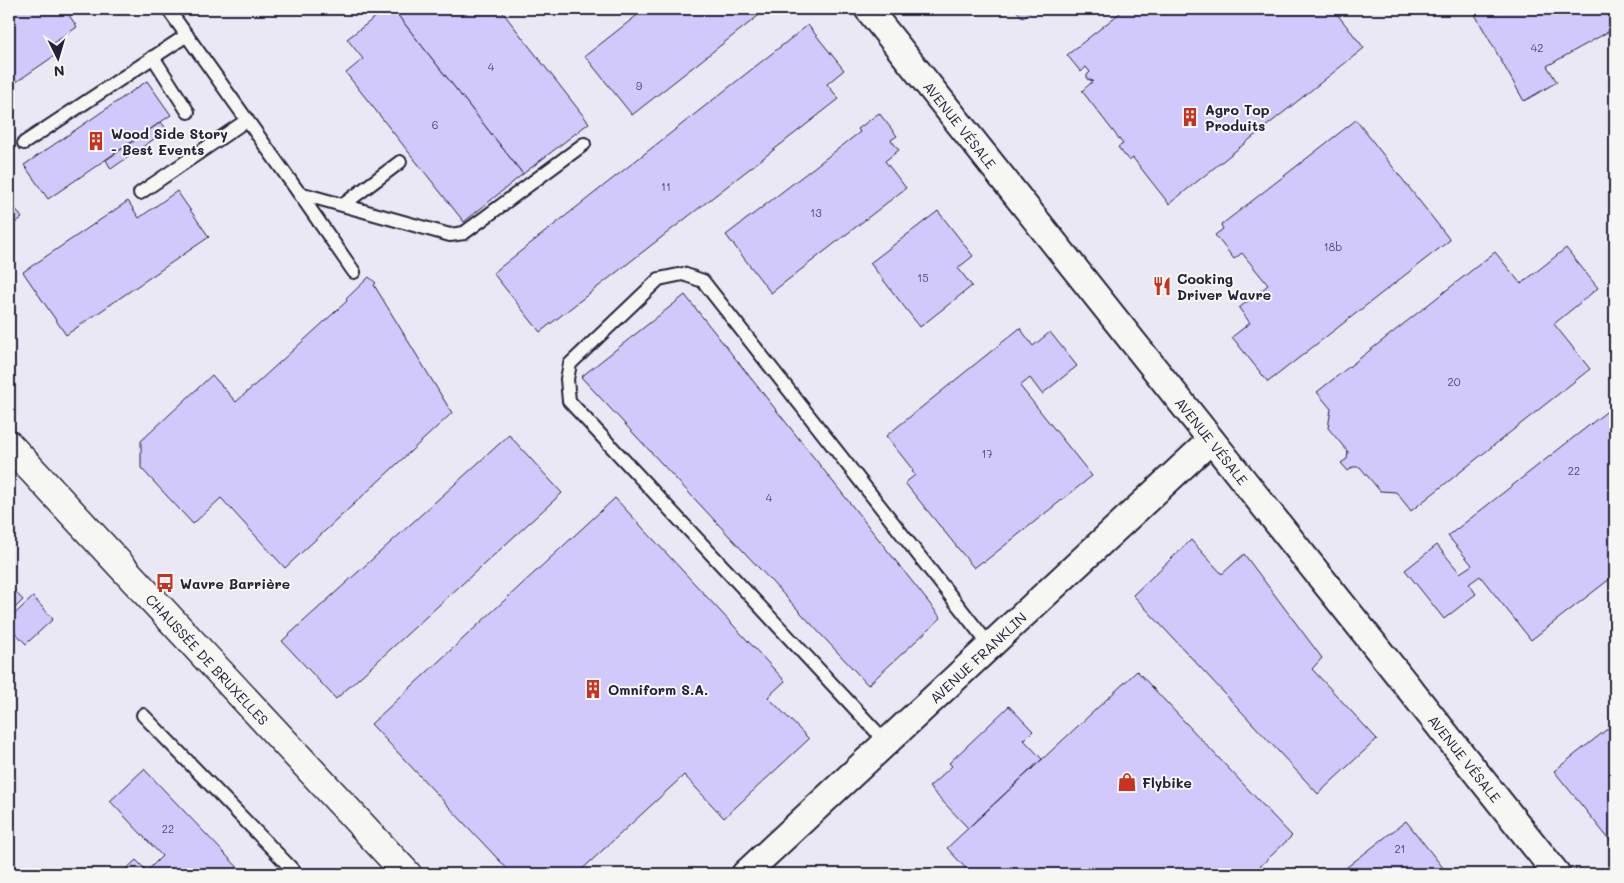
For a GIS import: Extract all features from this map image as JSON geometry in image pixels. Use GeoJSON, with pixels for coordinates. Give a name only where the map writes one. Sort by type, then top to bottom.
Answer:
{"type":"FeatureCollection","features":[{"type":"Feature","properties":{"kind":"main road","name":"CHAUSSÉE DE BRUXELLES"},"geometry":{"type":"LineString","coordinates":[[9,445],[407,874]]}},
{"type":"Feature","properties":{"kind":"street","name":"AVENUE VÉSALE"},"geometry":{"type":"LineString","coordinates":[[868,9],[1557,874]]}},
{"type":"Feature","properties":{"kind":"street","name":"AVENUE FRANKLIN"},"geometry":{"type":"LineString","coordinates":[[745,874],[1211,440]]}},
{"type":"Feature","properties":{"kind":"lane"},"geometry":{"type":"LineString","coordinates":[[168,9],[354,272]]}},
{"type":"Feature","properties":{"kind":"lane"},"geometry":{"type":"LineString","coordinates":[[24,142],[187,35]]}},
{"type":"Feature","properties":{"kind":"lane"},"geometry":{"type":"LineString","coordinates":[[153,58],[188,112]]}},
{"type":"Feature","properties":{"kind":"lane"},"geometry":{"type":"LineString","coordinates":[[140,193],[247,120]]}},
{"type":"Feature","properties":{"kind":"lane"},"geometry":{"type":"LineString","coordinates":[[299,193],[450,235],[464,233],[584,144]]}},
{"type":"Feature","properties":{"kind":"lane"},"geometry":{"type":"LineString","coordinates":[[343,205],[400,162]]}},
{"type":"Feature","properties":{"kind":"lane"},"geometry":{"type":"LineString","coordinates":[[886,742],[568,401],[567,379],[570,364],[659,279],[683,274],[704,281],[990,646]]}},
{"type":"Feature","properties":{"kind":"lane"},"geometry":{"type":"LineString","coordinates":[[143,715],[295,874]]}},
{"type":"Feature","properties":{"kind":"shaded area"},"geometry":{"type":"Polygon","coordinates":[[[9,9],[1615,9],[1615,874],[9,874],[9,9]]]}},
{"type":"Feature","properties":{"kind":"building"},"geometry":{"type":"Polygon","coordinates":[[[9,9],[65,9],[77,27],[51,45],[57,54],[9,87],[9,9]]]}},
{"type":"Feature","properties":{"kind":"building"},"geometry":{"type":"Polygon","coordinates":[[[386,9],[393,9],[523,174],[464,222],[346,73],[363,59],[347,39],[386,9]]]}},
{"type":"Feature","properties":{"kind":"building"},"geometry":{"type":"Polygon","coordinates":[[[393,9],[500,9],[589,123],[523,174],[393,9]]]}},
{"type":"Feature","properties":{"kind":"building"},"geometry":{"type":"Polygon","coordinates":[[[645,9],[767,9],[632,115],[585,56],[645,9]]]}},
{"type":"Feature","properties":{"kind":"building"},"geometry":{"type":"Polygon","coordinates":[[[1015,9],[1034,9],[1023,18],[1015,9]]]}},
{"type":"Feature","properties":{"kind":"building","name":"Agro Top Produits"},"geometry":{"type":"Polygon","coordinates":[[[1125,9],[1333,9],[1364,48],[1169,204],[1133,158],[1129,161],[1118,147],[1123,144],[1082,91],[1093,81],[1087,79],[1087,75],[1090,72],[1086,67],[1081,72],[1067,55],[1125,9]]]}},
{"type":"Feature","properties":{"kind":"building"},"geometry":{"type":"Polygon","coordinates":[[[1477,9],[1608,9],[1615,22],[1615,28],[1547,66],[1557,82],[1524,101],[1473,11],[1477,9]]]}},
{"type":"Feature","properties":{"kind":"building"},"geometry":{"type":"Polygon","coordinates":[[[808,25],[844,70],[827,84],[839,99],[540,332],[493,273],[808,25]]]}},
{"type":"Feature","properties":{"kind":"building","name":"Wood Side Story - Best Events"},"geometry":{"type":"Polygon","coordinates":[[[147,81],[171,115],[48,199],[24,165],[147,81]]]}},
{"type":"Feature","properties":{"kind":"building"},"geometry":{"type":"Polygon","coordinates":[[[879,113],[897,136],[891,140],[899,150],[885,161],[906,188],[771,293],[726,235],[860,132],[858,129],[879,113]]]}},
{"type":"Feature","properties":{"kind":"building"},"geometry":{"type":"Polygon","coordinates":[[[1356,120],[1450,240],[1268,382],[1232,337],[1250,323],[1239,308],[1268,285],[1242,253],[1234,259],[1215,235],[1223,229],[1221,225],[1356,120]]]}},
{"type":"Feature","properties":{"kind":"building"},"geometry":{"type":"Polygon","coordinates":[[[161,122],[167,130],[111,169],[106,160],[161,122]]]}},
{"type":"Feature","properties":{"kind":"building"},"geometry":{"type":"Polygon","coordinates":[[[177,191],[209,237],[66,335],[23,272],[128,201],[139,218],[177,191]]]}},
{"type":"Feature","properties":{"kind":"building"},"geometry":{"type":"Polygon","coordinates":[[[9,199],[22,218],[9,227],[9,199]]]}},
{"type":"Feature","properties":{"kind":"building"},"geometry":{"type":"Polygon","coordinates":[[[938,211],[973,256],[958,268],[972,286],[920,327],[870,263],[938,211]]]}},
{"type":"Feature","properties":{"kind":"building"},"geometry":{"type":"Polygon","coordinates":[[[1566,248],[1598,288],[1554,324],[1590,369],[1411,511],[1396,492],[1380,491],[1360,467],[1353,467],[1348,471],[1341,463],[1347,459],[1348,452],[1328,428],[1331,409],[1317,392],[1495,252],[1521,284],[1566,248]]]}},
{"type":"Feature","properties":{"kind":"building"},"geometry":{"type":"Polygon","coordinates":[[[369,277],[376,283],[374,285],[452,413],[285,568],[221,498],[193,524],[141,468],[141,441],[212,375],[236,402],[347,301],[346,299],[369,277]]]}},
{"type":"Feature","properties":{"kind":"building"},"geometry":{"type":"Polygon","coordinates":[[[685,295],[941,618],[868,685],[581,377],[685,295]]]}},
{"type":"Feature","properties":{"kind":"building"},"geometry":{"type":"Polygon","coordinates":[[[1020,328],[1033,346],[1050,332],[1077,366],[1042,394],[1030,378],[1020,386],[1092,476],[974,568],[905,483],[915,475],[913,470],[886,436],[1020,328]]]}},
{"type":"Feature","properties":{"kind":"building"},"geometry":{"type":"Polygon","coordinates":[[[1615,405],[1615,575],[1531,640],[1480,576],[1469,584],[1476,594],[1444,619],[1405,570],[1437,545],[1460,573],[1472,565],[1448,536],[1615,405]]]}},
{"type":"Feature","properties":{"kind":"building"},"geometry":{"type":"Polygon","coordinates":[[[509,435],[562,493],[336,699],[282,641],[509,435]]]}},
{"type":"Feature","properties":{"kind":"building","name":"Omniform S.A."},"geometry":{"type":"Polygon","coordinates":[[[615,498],[785,681],[768,697],[809,739],[724,818],[684,775],[577,874],[512,874],[371,724],[615,498]]]}},
{"type":"Feature","properties":{"kind":"building"},"geometry":{"type":"Polygon","coordinates":[[[1191,540],[1222,574],[1244,554],[1322,658],[1312,669],[1377,739],[1318,794],[1133,595],[1191,540]]]}},
{"type":"Feature","properties":{"kind":"building"},"geometry":{"type":"Polygon","coordinates":[[[9,585],[23,600],[9,614],[9,585]]]}},
{"type":"Feature","properties":{"kind":"building"},"geometry":{"type":"Polygon","coordinates":[[[33,597],[53,619],[26,644],[9,626],[9,619],[33,597]]]}},
{"type":"Feature","properties":{"kind":"building"},"geometry":{"type":"Polygon","coordinates":[[[1137,671],[1292,836],[1252,874],[971,874],[947,848],[1137,671]]]}},
{"type":"Feature","properties":{"kind":"building"},"geometry":{"type":"Polygon","coordinates":[[[1009,706],[1033,731],[1024,740],[1042,759],[968,828],[929,787],[952,766],[949,763],[1009,706]]]}},
{"type":"Feature","properties":{"kind":"building"},"geometry":{"type":"Polygon","coordinates":[[[1615,723],[1615,840],[1612,843],[1554,771],[1615,723]]]}},
{"type":"Feature","properties":{"kind":"building"},"geometry":{"type":"Polygon","coordinates":[[[144,769],[244,874],[121,874],[136,860],[147,871],[162,856],[110,801],[144,769]]]}},
{"type":"Feature","properties":{"kind":"building"},"geometry":{"type":"Polygon","coordinates":[[[1406,821],[1448,874],[1338,874],[1406,821]]]}},
{"type":"Feature","properties":{"kind":"place","name":"Agro Top Produits"},"geometry":{"type":"Point","coordinates":[1190,117]}},
{"type":"Feature","properties":{"kind":"place","name":"Wood Side Story - Best Events"},"geometry":{"type":"Point","coordinates":[96,141]}},
{"type":"Feature","properties":{"kind":"place","name":"Cooking Driver Wavre"},"geometry":{"type":"Point","coordinates":[1162,286]}},
{"type":"Feature","properties":{"kind":"place","name":"Wavre Barrière"},"geometry":{"type":"Point","coordinates":[165,583]}},
{"type":"Feature","properties":{"kind":"place","name":"Omniform S.A."},"geometry":{"type":"Point","coordinates":[593,689]}},
{"type":"Feature","properties":{"kind":"place","name":"Flybike"},"geometry":{"type":"Point","coordinates":[1127,782]}}]}
